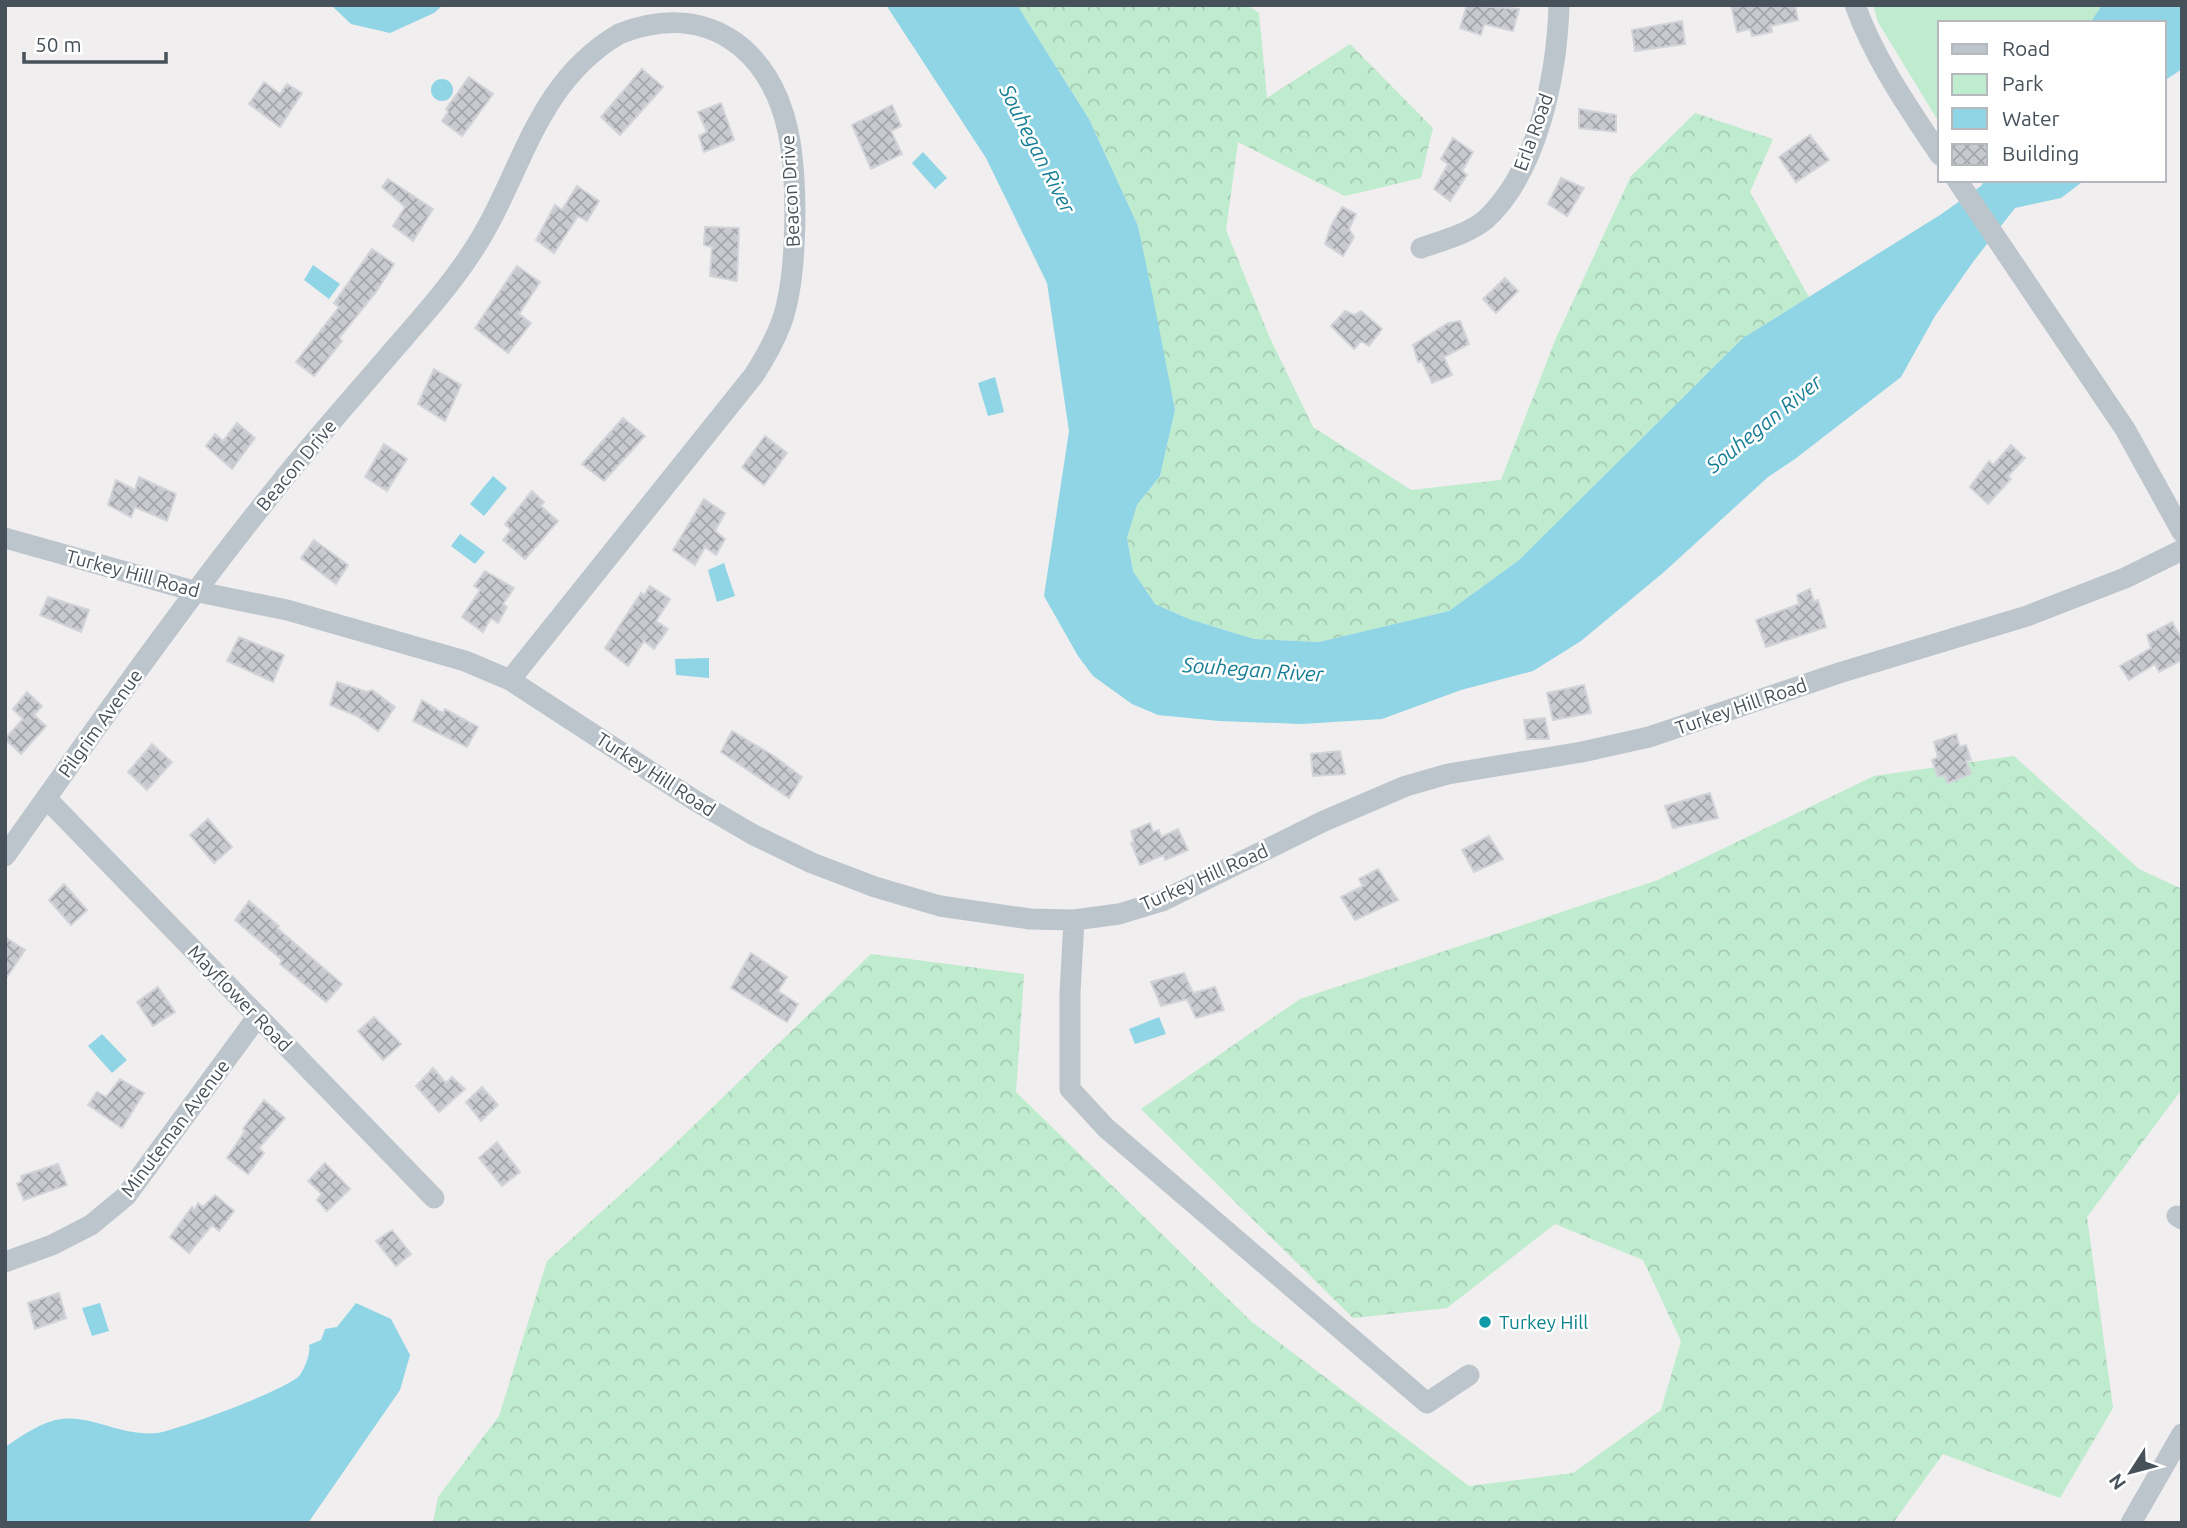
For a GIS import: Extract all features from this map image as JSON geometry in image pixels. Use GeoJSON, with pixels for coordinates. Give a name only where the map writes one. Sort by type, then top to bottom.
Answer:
{"type":"FeatureCollection","features":[{"type":"Feature","properties":{"kind":"street","name":"Erla Road"},"geometry":{"type":"LineString","coordinates":[[1421,248],[1482,222],[1503,201],[1526,161],[1552,76],[1559,5]]}},
{"type":"Feature","properties":{"kind":"street"},"geometry":{"type":"LineString","coordinates":[[1855,5],[1866,36],[1888,76],[1938,152]]}},
{"type":"Feature","properties":{"kind":"street","name":"Beacon Drive"},"geometry":{"type":"LineString","coordinates":[[194,591],[280,483],[431,306],[472,253],[495,214],[543,112],[568,75],[602,45],[641,23],[664,16],[709,20],[729,30],[746,44],[770,79],[785,119],[790,140],[793,184],[793,250],[783,318],[776,337],[754,375],[510,680]]}},
{"type":"Feature","properties":{"kind":"street"},"geometry":{"type":"LineString","coordinates":[[1958,182],[2124,429],[2182,532]]}},
{"type":"Feature","properties":{"kind":"street","name":"Turkey Hill Road"},"geometry":{"type":"LineString","coordinates":[[5,538],[194,591],[287,610],[444,654],[510,680],[694,800],[751,834],[812,863],[875,887],[940,906],[1030,919],[1074,920],[1119,914],[1162,901],[1324,821],[1406,786],[1448,774],[1582,752],[1649,737],[1852,668],[2027,616],[2125,578],[2182,550]]}},
{"type":"Feature","properties":{"kind":"street","name":"Pilgrim Avenue"},"geometry":{"type":"LineString","coordinates":[[5,856],[194,591]]}},
{"type":"Feature","properties":{"kind":"street","name":"Mayflower Road"},"geometry":{"type":"LineString","coordinates":[[46,798],[434,1198]]}},
{"type":"Feature","properties":{"kind":"street"},"geometry":{"type":"LineString","coordinates":[[1074,920],[1070,993],[1070,1089],[1106,1128],[1427,1403],[1469,1376]]}},
{"type":"Feature","properties":{"kind":"street","name":"Minuteman Avenue"},"geometry":{"type":"LineString","coordinates":[[5,1262],[52,1245],[91,1225],[126,1196],[258,1016]]}},
{"type":"Feature","properties":{"kind":"street"},"geometry":{"type":"LineString","coordinates":[[2130,1523],[2182,1434]]}},
{"type":"Feature","properties":{"kind":"green space"},"geometry":{"type":"Polygon","coordinates":[[[1017,5],[1247,5],[1259,13],[1267,98],[1350,44],[1433,128],[1421,178],[1345,196],[1238,142],[1226,230],[1269,336],[1313,427],[1411,490],[1501,480],[1556,338],[1631,176],[1695,113],[1773,139],[1750,192],[1809,297],[1743,338],[1519,560],[1449,611],[1319,642],[1254,639],[1189,619],[1155,604],[1133,571],[1127,538],[1137,505],[1160,476],[1175,410],[1138,226],[1089,119],[1017,5]]]}},
{"type":"Feature","properties":{"kind":"green space"},"geometry":{"type":"Polygon","coordinates":[[[1873,5],[2102,5],[2091,21],[1938,21],[1938,121],[1878,22],[1873,5]]]}},
{"type":"Feature","properties":{"kind":"green space"},"geometry":{"type":"Polygon","coordinates":[[[2014,756],[2139,869],[2182,889],[2182,1089],[2087,1217],[2113,1408],[2060,1498],[1943,1454],[1893,1523],[433,1523],[438,1497],[499,1416],[547,1261],[652,1166],[871,954],[1024,974],[1016,1092],[1252,1322],[1469,1486],[1573,1473],[1661,1410],[1681,1341],[1643,1260],[1555,1224],[1447,1308],[1353,1318],[1141,1109],[1300,999],[1658,880],[1874,776],[2014,756]]]}},
{"type":"Feature","properties":{"kind":"water"},"geometry":{"type":"Polygon","coordinates":[[[331,5],[443,5],[434,13],[390,33],[351,24],[331,5]]]}},
{"type":"Feature","properties":{"kind":"water","name":"Souhegan River"},"geometry":{"type":"Polygon","coordinates":[[[886,5],[1017,5],[1089,119],[1138,226],[1175,410],[1160,476],[1137,505],[1127,538],[1133,571],[1155,604],[1189,619],[1254,639],[1319,642],[1449,611],[1519,560],[1743,338],[1940,215],[1984,182],[2082,182],[2061,198],[2015,208],[1935,316],[1901,377],[1768,477],[1664,572],[1581,641],[1533,671],[1461,690],[1382,719],[1301,724],[1219,721],[1158,715],[1132,704],[1093,676],[1078,656],[1044,596],[1069,431],[1047,283],[986,158],[886,5]]]}},
{"type":"Feature","properties":{"kind":"water"},"geometry":{"type":"Polygon","coordinates":[[[2102,5],[2182,5],[2182,69],[2166,80],[2166,21],[2091,21],[2102,5]]]}},
{"type":"Feature","properties":{"kind":"water"},"geometry":{"type":"Polygon","coordinates":[[[442,79],[450,82],[453,90],[450,98],[442,101],[434,98],[431,90],[434,82],[442,79]]]}},
{"type":"Feature","properties":{"kind":"water"},"geometry":{"type":"Polygon","coordinates":[[[923,152],[947,178],[935,189],[912,163],[923,152]]]}},
{"type":"Feature","properties":{"kind":"water"},"geometry":{"type":"Polygon","coordinates":[[[313,265],[340,284],[329,299],[304,280],[313,265]]]}},
{"type":"Feature","properties":{"kind":"water"},"geometry":{"type":"Polygon","coordinates":[[[995,377],[1004,412],[988,416],[978,383],[995,377]]]}},
{"type":"Feature","properties":{"kind":"water"},"geometry":{"type":"Polygon","coordinates":[[[493,476],[507,488],[484,516],[470,504],[493,476]]]}},
{"type":"Feature","properties":{"kind":"water"},"geometry":{"type":"Polygon","coordinates":[[[460,534],[485,552],[475,564],[451,546],[460,534]]]}},
{"type":"Feature","properties":{"kind":"water"},"geometry":{"type":"Polygon","coordinates":[[[724,563],[735,596],[717,602],[708,570],[724,563]]]}},
{"type":"Feature","properties":{"kind":"water"},"geometry":{"type":"Polygon","coordinates":[[[709,658],[709,678],[676,675],[675,659],[709,658]]]}},
{"type":"Feature","properties":{"kind":"water"},"geometry":{"type":"Polygon","coordinates":[[[1159,1017],[1166,1034],[1135,1044],[1129,1029],[1159,1017]]]}},
{"type":"Feature","properties":{"kind":"water"},"geometry":{"type":"Polygon","coordinates":[[[102,1034],[127,1060],[112,1073],[88,1046],[102,1034]]]}},
{"type":"Feature","properties":{"kind":"water"},"geometry":{"type":"Polygon","coordinates":[[[100,1303],[109,1331],[92,1336],[82,1308],[100,1303]]]}},
{"type":"Feature","properties":{"kind":"water"},"geometry":{"type":"Polygon","coordinates":[[[356,1303],[391,1319],[410,1355],[400,1390],[308,1523],[5,1523],[5,1447],[25,1434],[62,1419],[84,1420],[132,1432],[157,1433],[232,1408],[276,1390],[300,1375],[307,1360],[309,1345],[321,1340],[325,1329],[337,1327],[356,1303]]]}},
{"type":"Feature","properties":{"kind":"building"},"geometry":{"type":"Polygon","coordinates":[[[1467,5],[1519,9],[1513,31],[1484,24],[1481,35],[1460,28],[1467,5]]]}},
{"type":"Feature","properties":{"kind":"building"},"geometry":{"type":"Polygon","coordinates":[[[1731,5],[1795,5],[1798,20],[1771,26],[1772,32],[1752,36],[1750,29],[1737,32],[1731,5]]]}},
{"type":"Feature","properties":{"kind":"building"},"geometry":{"type":"Polygon","coordinates":[[[1682,21],[1685,44],[1635,51],[1632,30],[1682,21]]]}},
{"type":"Feature","properties":{"kind":"building"},"geometry":{"type":"Polygon","coordinates":[[[642,69],[663,87],[620,135],[601,117],[642,69]]]}},
{"type":"Feature","properties":{"kind":"building"},"geometry":{"type":"Polygon","coordinates":[[[469,77],[493,94],[462,136],[442,121],[448,112],[446,109],[469,77]]]}},
{"type":"Feature","properties":{"kind":"building"},"geometry":{"type":"Polygon","coordinates":[[[264,82],[280,94],[287,84],[302,93],[280,127],[249,104],[264,82]]]}},
{"type":"Feature","properties":{"kind":"building"},"geometry":{"type":"Polygon","coordinates":[[[721,103],[734,140],[704,152],[699,136],[707,132],[698,112],[721,103]]]}},
{"type":"Feature","properties":{"kind":"building"},"geometry":{"type":"Polygon","coordinates":[[[892,105],[901,126],[891,131],[902,154],[871,169],[852,125],[892,105]]]}},
{"type":"Feature","properties":{"kind":"building"},"geometry":{"type":"Polygon","coordinates":[[[1579,109],[1616,115],[1616,132],[1579,128],[1579,109]]]}},
{"type":"Feature","properties":{"kind":"building"},"geometry":{"type":"Polygon","coordinates":[[[1810,135],[1829,160],[1796,182],[1779,157],[1810,135]]]}},
{"type":"Feature","properties":{"kind":"building"},"geometry":{"type":"Polygon","coordinates":[[[1453,138],[1473,152],[1462,171],[1467,175],[1450,201],[1434,189],[1448,164],[1441,159],[1453,138]]]}},
{"type":"Feature","properties":{"kind":"building"},"geometry":{"type":"Polygon","coordinates":[[[1561,178],[1584,188],[1567,216],[1548,204],[1561,178]]]}},
{"type":"Feature","properties":{"kind":"building"},"geometry":{"type":"Polygon","coordinates":[[[388,179],[433,209],[413,241],[393,226],[405,207],[382,187],[388,179]]]}},
{"type":"Feature","properties":{"kind":"building"},"geometry":{"type":"Polygon","coordinates":[[[577,186],[599,201],[587,221],[578,216],[554,253],[536,240],[555,205],[562,210],[577,186]]]}},
{"type":"Feature","properties":{"kind":"building"},"geometry":{"type":"Polygon","coordinates":[[[1342,207],[1356,214],[1349,229],[1354,237],[1343,256],[1325,244],[1342,207]]]}},
{"type":"Feature","properties":{"kind":"building"},"geometry":{"type":"Polygon","coordinates":[[[705,227],[739,228],[737,281],[710,276],[712,247],[704,245],[705,227]]]}},
{"type":"Feature","properties":{"kind":"building"},"geometry":{"type":"Polygon","coordinates":[[[372,249],[394,264],[376,292],[339,338],[342,341],[314,376],[296,362],[339,307],[334,303],[372,249]]]}},
{"type":"Feature","properties":{"kind":"building"},"geometry":{"type":"Polygon","coordinates":[[[517,266],[540,282],[519,314],[531,323],[508,353],[475,328],[517,266]]]}},
{"type":"Feature","properties":{"kind":"building"},"geometry":{"type":"Polygon","coordinates":[[[1505,278],[1518,291],[1496,313],[1483,299],[1505,278]]]}},
{"type":"Feature","properties":{"kind":"building"},"geometry":{"type":"Polygon","coordinates":[[[1345,311],[1354,315],[1361,311],[1382,329],[1369,346],[1361,341],[1354,349],[1331,326],[1345,311]]]}},
{"type":"Feature","properties":{"kind":"building"},"geometry":{"type":"Polygon","coordinates":[[[1460,321],[1469,344],[1444,357],[1452,375],[1432,383],[1422,361],[1418,362],[1413,345],[1448,323],[1460,321]]]}},
{"type":"Feature","properties":{"kind":"building"},"geometry":{"type":"Polygon","coordinates":[[[434,369],[461,385],[445,421],[418,404],[434,369]]]}},
{"type":"Feature","properties":{"kind":"building"},"geometry":{"type":"Polygon","coordinates":[[[623,418],[645,436],[604,481],[582,464],[623,418]]]}},
{"type":"Feature","properties":{"kind":"building"},"geometry":{"type":"Polygon","coordinates":[[[237,423],[255,438],[232,469],[206,446],[215,434],[223,441],[237,423]]]}},
{"type":"Feature","properties":{"kind":"building"},"geometry":{"type":"Polygon","coordinates":[[[765,436],[787,453],[764,485],[742,467],[765,436]]]}},
{"type":"Feature","properties":{"kind":"building"},"geometry":{"type":"Polygon","coordinates":[[[384,444],[407,459],[387,491],[365,477],[384,444]]]}},
{"type":"Feature","properties":{"kind":"building"},"geometry":{"type":"Polygon","coordinates":[[[2011,445],[2025,458],[2008,476],[2011,479],[1988,504],[1970,487],[1989,461],[1993,465],[2011,445]]]}},
{"type":"Feature","properties":{"kind":"building"},"geometry":{"type":"Polygon","coordinates":[[[139,477],[176,494],[167,521],[135,507],[131,517],[108,505],[116,480],[135,490],[139,477]]]}},
{"type":"Feature","properties":{"kind":"building"},"geometry":{"type":"Polygon","coordinates":[[[532,491],[544,502],[541,506],[558,521],[525,559],[503,540],[511,530],[505,524],[532,491]]]}},
{"type":"Feature","properties":{"kind":"building"},"geometry":{"type":"Polygon","coordinates":[[[704,499],[725,513],[715,531],[725,539],[716,555],[705,547],[695,565],[673,550],[704,499]]]}},
{"type":"Feature","properties":{"kind":"building"},"geometry":{"type":"Polygon","coordinates":[[[314,540],[348,565],[336,584],[301,558],[314,540]]]}},
{"type":"Feature","properties":{"kind":"building"},"geometry":{"type":"Polygon","coordinates":[[[485,571],[514,588],[503,604],[507,607],[498,623],[491,618],[483,632],[462,617],[480,590],[474,586],[485,571]]]}},
{"type":"Feature","properties":{"kind":"building"},"geometry":{"type":"Polygon","coordinates":[[[650,586],[670,599],[656,621],[668,629],[654,649],[644,641],[628,666],[605,648],[641,593],[644,595],[650,586]]]}},
{"type":"Feature","properties":{"kind":"building"},"geometry":{"type":"Polygon","coordinates":[[[1810,589],[1814,601],[1818,600],[1826,627],[1766,647],[1756,620],[1799,604],[1797,595],[1810,589]]]}},
{"type":"Feature","properties":{"kind":"building"},"geometry":{"type":"Polygon","coordinates":[[[48,597],[89,610],[81,632],[40,615],[48,597]]]}},
{"type":"Feature","properties":{"kind":"building"},"geometry":{"type":"Polygon","coordinates":[[[2172,622],[2182,640],[2182,660],[2159,672],[2155,664],[2129,680],[2120,666],[2151,648],[2147,635],[2172,622]]]}},
{"type":"Feature","properties":{"kind":"building"},"geometry":{"type":"Polygon","coordinates":[[[239,637],[284,655],[273,682],[227,661],[239,637]]]}},
{"type":"Feature","properties":{"kind":"building"},"geometry":{"type":"Polygon","coordinates":[[[337,682],[367,692],[372,690],[395,707],[378,731],[357,716],[330,705],[337,682]]]}},
{"type":"Feature","properties":{"kind":"building"},"geometry":{"type":"Polygon","coordinates":[[[1584,685],[1591,713],[1553,720],[1547,693],[1584,685]]]}},
{"type":"Feature","properties":{"kind":"building"},"geometry":{"type":"Polygon","coordinates":[[[27,692],[42,706],[34,715],[46,726],[21,754],[5,739],[23,719],[13,709],[27,692]]]}},
{"type":"Feature","properties":{"kind":"building"},"geometry":{"type":"Polygon","coordinates":[[[422,700],[443,713],[445,709],[478,727],[467,747],[413,721],[422,700]]]}},
{"type":"Feature","properties":{"kind":"building"},"geometry":{"type":"Polygon","coordinates":[[[1545,718],[1549,739],[1527,739],[1524,720],[1545,718]]]}},
{"type":"Feature","properties":{"kind":"building"},"geometry":{"type":"Polygon","coordinates":[[[732,731],[774,756],[802,777],[789,798],[721,752],[732,731]]]}},
{"type":"Feature","properties":{"kind":"building"},"geometry":{"type":"Polygon","coordinates":[[[1956,734],[1960,747],[1966,745],[1971,760],[1966,761],[1971,774],[1948,783],[1944,775],[1938,777],[1932,760],[1938,757],[1934,742],[1956,734]]]}},
{"type":"Feature","properties":{"kind":"building"},"geometry":{"type":"Polygon","coordinates":[[[152,744],[172,762],[147,790],[128,772],[152,744]]]}},
{"type":"Feature","properties":{"kind":"building"},"geometry":{"type":"Polygon","coordinates":[[[1340,751],[1345,774],[1313,776],[1311,754],[1340,751]]]}},
{"type":"Feature","properties":{"kind":"building"},"geometry":{"type":"Polygon","coordinates":[[[1710,793],[1718,818],[1673,828],[1665,806],[1710,793]]]}},
{"type":"Feature","properties":{"kind":"building"},"geometry":{"type":"Polygon","coordinates":[[[208,819],[232,847],[214,863],[190,835],[208,819]]]}},
{"type":"Feature","properties":{"kind":"building"},"geometry":{"type":"Polygon","coordinates":[[[1150,823],[1153,832],[1159,830],[1161,837],[1178,829],[1188,850],[1165,860],[1164,855],[1140,865],[1131,843],[1134,842],[1131,831],[1150,823]]]}},
{"type":"Feature","properties":{"kind":"building"},"geometry":{"type":"Polygon","coordinates":[[[1489,836],[1503,859],[1474,872],[1462,850],[1489,836]]]}},
{"type":"Feature","properties":{"kind":"building"},"geometry":{"type":"Polygon","coordinates":[[[1378,869],[1398,900],[1355,920],[1341,897],[1363,886],[1359,879],[1378,869]]]}},
{"type":"Feature","properties":{"kind":"building"},"geometry":{"type":"Polygon","coordinates":[[[64,884],[87,910],[71,925],[49,900],[64,884]]]}},
{"type":"Feature","properties":{"kind":"building"},"geometry":{"type":"Polygon","coordinates":[[[249,901],[342,984],[326,1002],[280,964],[282,960],[235,920],[249,901]]]}},
{"type":"Feature","properties":{"kind":"building"},"geometry":{"type":"Polygon","coordinates":[[[5,937],[25,950],[5,980],[5,937]]]}},
{"type":"Feature","properties":{"kind":"building"},"geometry":{"type":"Polygon","coordinates":[[[751,953],[787,977],[778,991],[798,1004],[787,1022],[731,988],[751,953]]]}},
{"type":"Feature","properties":{"kind":"building"},"geometry":{"type":"Polygon","coordinates":[[[1184,973],[1193,993],[1215,987],[1224,1010],[1196,1018],[1187,999],[1161,1006],[1151,982],[1184,973]]]}},
{"type":"Feature","properties":{"kind":"building"},"geometry":{"type":"Polygon","coordinates":[[[158,987],[175,1012],[153,1026],[137,1002],[158,987]]]}},
{"type":"Feature","properties":{"kind":"building"},"geometry":{"type":"Polygon","coordinates":[[[374,1017],[401,1044],[383,1060],[358,1031],[374,1017]]]}},
{"type":"Feature","properties":{"kind":"building"},"geometry":{"type":"Polygon","coordinates":[[[433,1068],[446,1083],[452,1077],[465,1089],[439,1112],[416,1086],[433,1068]]]}},
{"type":"Feature","properties":{"kind":"building"},"geometry":{"type":"Polygon","coordinates":[[[120,1079],[144,1093],[122,1128],[88,1105],[97,1092],[106,1097],[120,1079]]]}},
{"type":"Feature","properties":{"kind":"building"},"geometry":{"type":"Polygon","coordinates":[[[482,1087],[498,1105],[481,1121],[466,1102],[482,1087]]]}},
{"type":"Feature","properties":{"kind":"building"},"geometry":{"type":"Polygon","coordinates":[[[264,1100],[285,1118],[259,1148],[264,1153],[248,1174],[227,1158],[245,1131],[243,1129],[264,1100]]]}},
{"type":"Feature","properties":{"kind":"building"},"geometry":{"type":"Polygon","coordinates":[[[497,1142],[520,1172],[502,1186],[479,1158],[497,1142]]]}},
{"type":"Feature","properties":{"kind":"building"},"geometry":{"type":"Polygon","coordinates":[[[325,1163],[350,1189],[327,1211],[317,1200],[322,1194],[308,1181],[325,1163]]]}},
{"type":"Feature","properties":{"kind":"building"},"geometry":{"type":"Polygon","coordinates":[[[58,1164],[67,1185],[24,1200],[17,1184],[22,1181],[21,1176],[58,1164]]]}},
{"type":"Feature","properties":{"kind":"building"},"geometry":{"type":"Polygon","coordinates":[[[215,1195],[234,1211],[219,1231],[212,1225],[189,1253],[170,1237],[192,1207],[195,1210],[198,1203],[203,1207],[215,1195]]]}},
{"type":"Feature","properties":{"kind":"building"},"geometry":{"type":"Polygon","coordinates":[[[392,1230],[411,1254],[396,1266],[376,1241],[392,1230]]]}},
{"type":"Feature","properties":{"kind":"building"},"geometry":{"type":"Polygon","coordinates":[[[59,1293],[66,1318],[35,1329],[28,1303],[59,1293]]]}},
{"type":"Feature","properties":{"kind":"place","name":"Turkey Hill"},"geometry":{"type":"Point","coordinates":[1485,1322]}}]}
